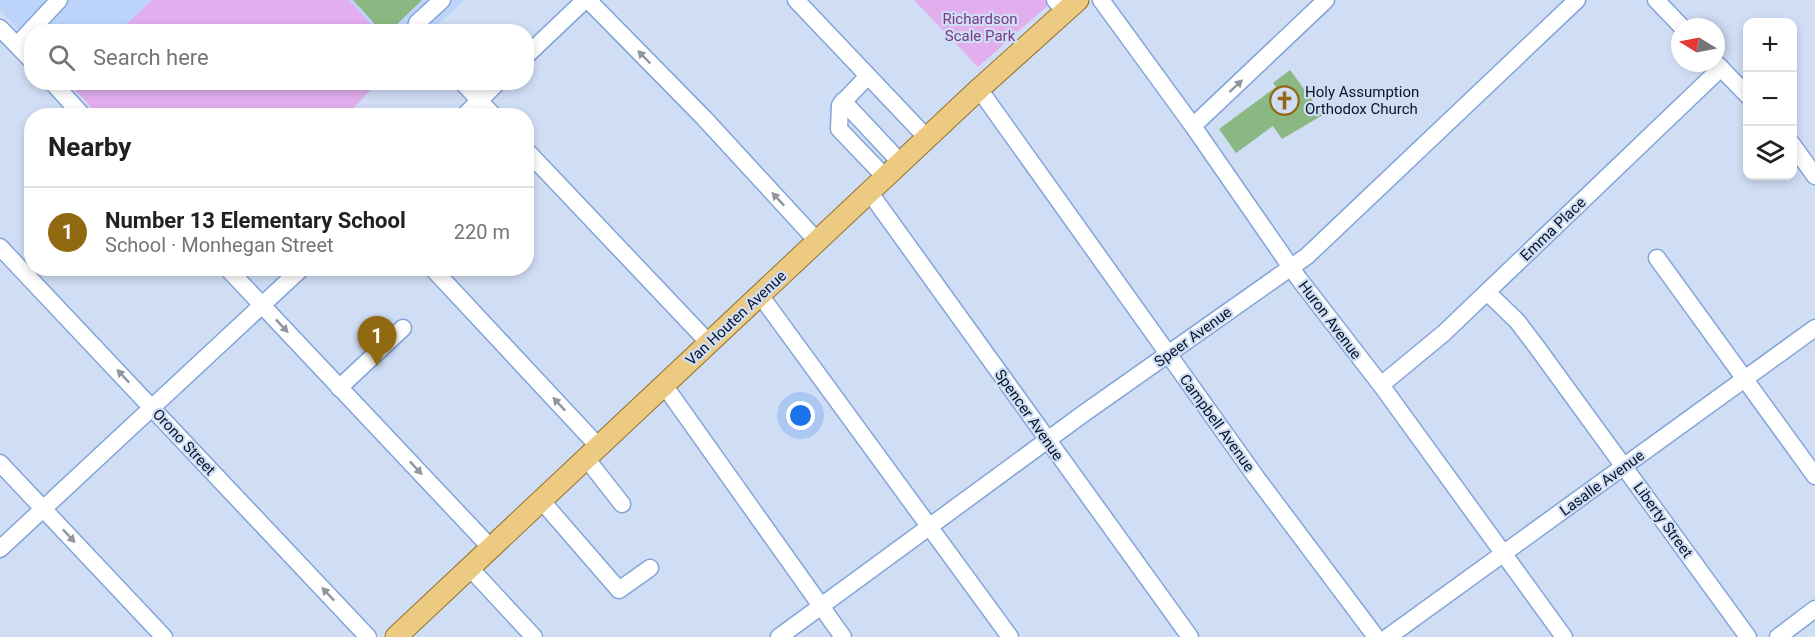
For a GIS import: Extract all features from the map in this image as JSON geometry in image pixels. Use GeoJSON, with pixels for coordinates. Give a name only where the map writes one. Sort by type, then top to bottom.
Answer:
{"type":"FeatureCollection","features":[{"type":"Feature","properties":{"kind":"main road","name":"Van Houten Avenue"},"geometry":{"type":"LineString","coordinates":[[396,637],[870,193],[1066,4]]}},
{"type":"Feature","properties":{"kind":"street"},"geometry":{"type":"LineString","coordinates":[[37,24],[59,0]]}},
{"type":"Feature","properties":{"kind":"street"},"geometry":{"type":"LineString","coordinates":[[417,24],[442,0]]}},
{"type":"Feature","properties":{"kind":"street"},"geometry":{"type":"LineString","coordinates":[[534,49],[587,0],[704,118],[818,242]]}},
{"type":"Feature","properties":{"kind":"street"},"geometry":{"type":"LineString","coordinates":[[796,0],[927,138]]}},
{"type":"Feature","properties":{"kind":"street","name":"Huron Avenue"},"geometry":{"type":"LineString","coordinates":[[1101,0],[1292,266],[1564,637]]}},
{"type":"Feature","properties":{"kind":"street"},"geometry":{"type":"LineString","coordinates":[[1193,126],[1326,0]]}},
{"type":"Feature","properties":{"kind":"street","name":"Speer Avenue"},"geometry":{"type":"LineString","coordinates":[[779,637],[1048,442],[1083,414],[1169,356],[1306,256],[1576,0]]}},
{"type":"Feature","properties":{"kind":"street"},"geometry":{"type":"LineString","coordinates":[[1656,0],[1673,18]]}},
{"type":"Feature","properties":{"kind":"street"},"geometry":{"type":"LineString","coordinates":[[0,28],[24,52]]}},
{"type":"Feature","properties":{"kind":"street"},"geometry":{"type":"LineString","coordinates":[[17,45],[24,38]]}},
{"type":"Feature","properties":{"kind":"street","name":"Emma Place"},"geometry":{"type":"LineString","coordinates":[[1381,385],[1444,333],[1713,72]]}},
{"type":"Feature","properties":{"kind":"street"},"geometry":{"type":"LineString","coordinates":[[1725,72],[1743,91]]}},
{"type":"Feature","properties":{"kind":"street"},"geometry":{"type":"LineString","coordinates":[[868,76],[843,101],[893,171]]}},
{"type":"Feature","properties":{"kind":"street","name":"Campbell Avenue"},"geometry":{"type":"LineString","coordinates":[[979,89],[1169,356],[1376,637]]}},
{"type":"Feature","properties":{"kind":"street"},"geometry":{"type":"LineString","coordinates":[[59,90],[76,108]]}},
{"type":"Feature","properties":{"kind":"street"},"geometry":{"type":"LineString","coordinates":[[470,90],[487,108]]}},
{"type":"Feature","properties":{"kind":"street"},"geometry":{"type":"LineString","coordinates":[[472,108],[490,90]]}},
{"type":"Feature","properties":{"kind":"street"},"geometry":{"type":"LineString","coordinates":[[1797,151],[1815,177]]}},
{"type":"Feature","properties":{"kind":"street"},"geometry":{"type":"LineString","coordinates":[[534,158],[709,344]]}},
{"type":"Feature","properties":{"kind":"street","name":"Spencer Avenue"},"geometry":{"type":"LineString","coordinates":[[870,193],[1190,637]]}},
{"type":"Feature","properties":{"kind":"street","name":"Orono Street"},"geometry":{"type":"LineString","coordinates":[[0,247],[24,272]]}},
{"type":"Feature","properties":{"kind":"street"},"geometry":{"type":"LineString","coordinates":[[1657,258],[1815,476]]}},
{"type":"Feature","properties":{"kind":"street","name":"Orono Street"},"geometry":{"type":"LineString","coordinates":[[28,276],[368,637]]}},
{"type":"Feature","properties":{"kind":"street"},"geometry":{"type":"LineString","coordinates":[[234,276],[491,548]]}},
{"type":"Feature","properties":{"kind":"street"},"geometry":{"type":"LineString","coordinates":[[0,549],[294,276]]}},
{"type":"Feature","properties":{"kind":"street"},"geometry":{"type":"LineString","coordinates":[[439,276],[592,452],[622,504]]}},
{"type":"Feature","properties":{"kind":"street","name":"Liberty Street"},"geometry":{"type":"LineString","coordinates":[[1487,292],[1516,321],[1536,346],[1748,637]]}},
{"type":"Feature","properties":{"kind":"street"},"geometry":{"type":"LineString","coordinates":[[760,295],[1010,637]]}},
{"type":"Feature","properties":{"kind":"street"},"geometry":{"type":"LineString","coordinates":[[339,388],[403,328]]}},
{"type":"Feature","properties":{"kind":"street","name":"Lasalle Avenue"},"geometry":{"type":"LineString","coordinates":[[1388,637],[1815,328]]}},
{"type":"Feature","properties":{"kind":"street"},"geometry":{"type":"LineString","coordinates":[[664,385],[843,637]]}},
{"type":"Feature","properties":{"kind":"street"},"geometry":{"type":"LineString","coordinates":[[0,463],[164,637]]}},
{"type":"Feature","properties":{"kind":"street"},"geometry":{"type":"LineString","coordinates":[[541,500],[619,590],[650,568]]}},
{"type":"Feature","properties":{"kind":"street"},"geometry":{"type":"LineString","coordinates":[[470,568],[534,637]]}},
{"type":"Feature","properties":{"kind":"street"},"geometry":{"type":"LineString","coordinates":[[1778,637],[1815,609]]}},
{"type":"Feature","properties":{"kind":"shaded area"},"geometry":{"type":"Polygon","coordinates":[[[0,0],[152,0],[126,24],[24,24],[24,36],[0,10],[0,0]]]}},
{"type":"Feature","properties":{"kind":"shaded area"},"geometry":{"type":"Polygon","coordinates":[[[349,0],[464,0],[438,24],[371,24],[349,0]]]}},
{"type":"Feature","properties":{"kind":"green space"},"geometry":{"type":"Polygon","coordinates":[[[152,0],[349,0],[371,24],[126,24],[152,0]]]}},
{"type":"Feature","properties":{"kind":"green space","name":"Richardson Scale Park"},"geometry":{"type":"Polygon","coordinates":[[[914,0],[1054,0],[978,67],[914,0]]]}},
{"type":"Feature","properties":{"kind":"green space"},"geometry":{"type":"Polygon","coordinates":[[[75,90],[370,90],[354,108],[92,108],[75,90]]]}},
{"type":"Feature","properties":{"kind":"building"},"geometry":{"type":"Polygon","coordinates":[[[353,0],[422,0],[397,24],[375,24],[353,0]]]}},
{"type":"Feature","properties":{"kind":"building","name":"Holy Assumption Orthodox Church"},"geometry":{"type":"Polygon","coordinates":[[[1290,70],[1323,115],[1282,139],[1273,126],[1236,153],[1219,129],[1276,87],[1273,83],[1290,70]]]}},
{"type":"Feature","properties":{"kind":"place","name":"Holy Assumption Orthodox Church"},"geometry":{"type":"Point","coordinates":[1284,101]}},
{"type":"Feature","properties":{"kind":"place","name":"Number 13 Elementary School"},"geometry":{"type":"Point","coordinates":[377,366]}}]}
